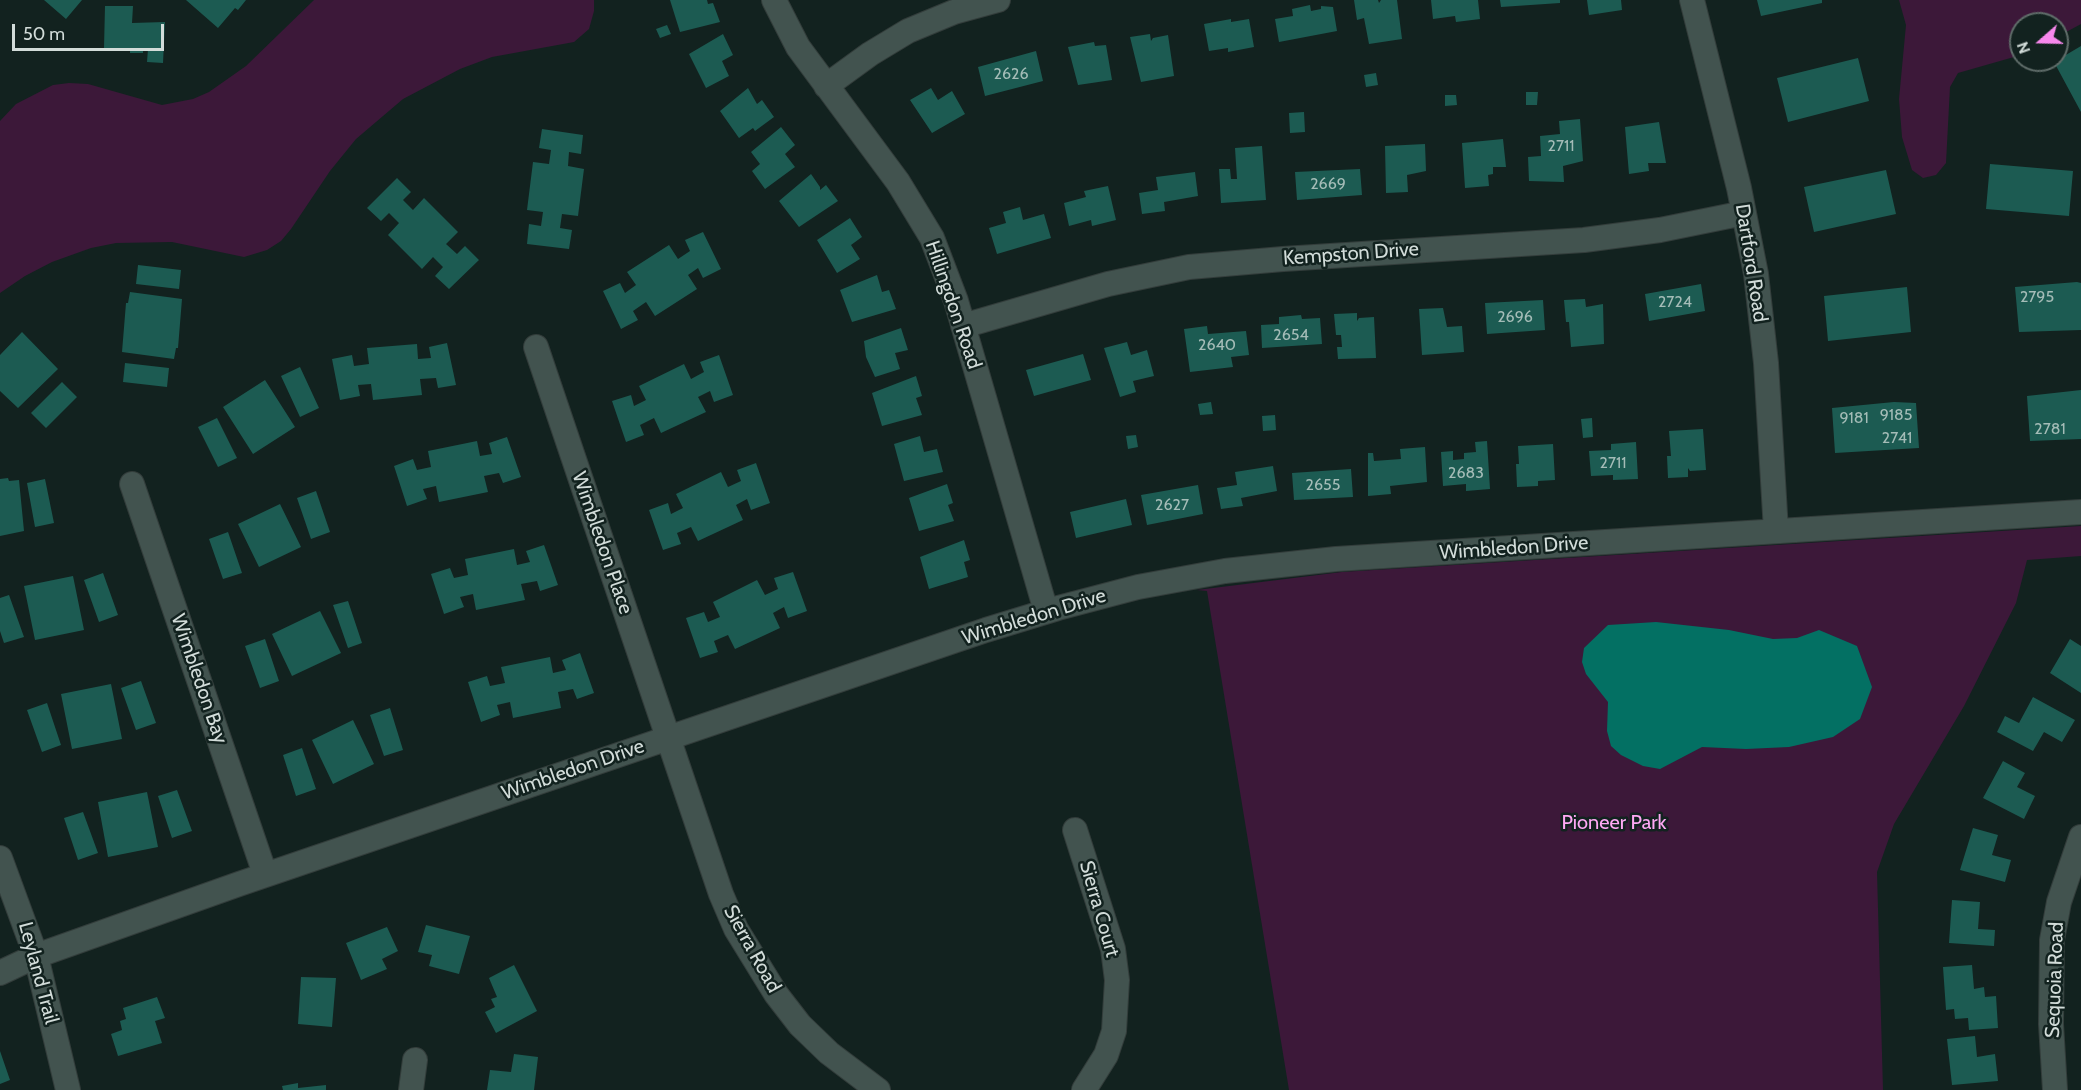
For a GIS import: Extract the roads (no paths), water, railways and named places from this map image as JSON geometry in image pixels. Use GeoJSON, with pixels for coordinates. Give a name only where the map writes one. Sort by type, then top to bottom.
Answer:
{"type":"FeatureCollection","features":[{"type":"Feature","properties":{"kind":"street","name":"Hillingdon Road"},"geometry":{"type":"LineString","coordinates":[[774,0],[792,38],[898,182],[922,219],[944,267],[1046,611]]}},
{"type":"Feature","properties":{"kind":"street"},"geometry":{"type":"LineString","coordinates":[[826,86],[870,54],[908,31],[954,12],[998,0]]}},
{"type":"Feature","properties":{"kind":"street","name":"Dartford Road"},"geometry":{"type":"LineString","coordinates":[[1692,0],[1744,213],[1762,324],[1776,531]]}},
{"type":"Feature","properties":{"kind":"street","name":"Kempston Drive"},"geometry":{"type":"LineString","coordinates":[[963,326],[1108,284],[1189,267],[1271,259],[1584,240],[1668,229],[1744,213]]}},
{"type":"Feature","properties":{"kind":"street","name":"Wimbledon Place"},"geometry":{"type":"LineString","coordinates":[[536,347],[669,738]]}},
{"type":"Feature","properties":{"kind":"street","name":"Wimbledon Bay"},"geometry":{"type":"LineString","coordinates":[[132,484],[265,874]]}},
{"type":"Feature","properties":{"kind":"street","name":"Wimbledon Drive"},"geometry":{"type":"LineString","coordinates":[[0,973],[36,957],[265,874],[1046,611],[1138,587],[1250,568],[1353,558],[2081,512]]}},
{"type":"Feature","properties":{"kind":"street","name":"Sierra Road"},"geometry":{"type":"LineString","coordinates":[[669,738],[721,894],[753,959],[800,1025],[828,1053],[878,1090]]}},
{"type":"Feature","properties":{"kind":"street","name":"Sierra Court"},"geometry":{"type":"LineString","coordinates":[[1075,830],[1113,949],[1117,980],[1114,1031],[1106,1055],[1084,1090]]}},
{"type":"Feature","properties":{"kind":"street","name":"Sequoia Road"},"geometry":{"type":"LineString","coordinates":[[2055,1090],[2051,1024],[2052,939],[2059,902],[2081,837]]}},
{"type":"Feature","properties":{"kind":"street","name":"Leyland Trail"},"geometry":{"type":"LineString","coordinates":[[0,858],[36,957],[68,1090]]}},
{"type":"Feature","properties":{"kind":"street"},"geometry":{"type":"LineString","coordinates":[[411,1090],[415,1060]]}},
{"type":"Feature","properties":{"kind":"park label","name":"Pioneer Park"},"geometry":{"type":"Point","coordinates":[1614,823]}}]}
